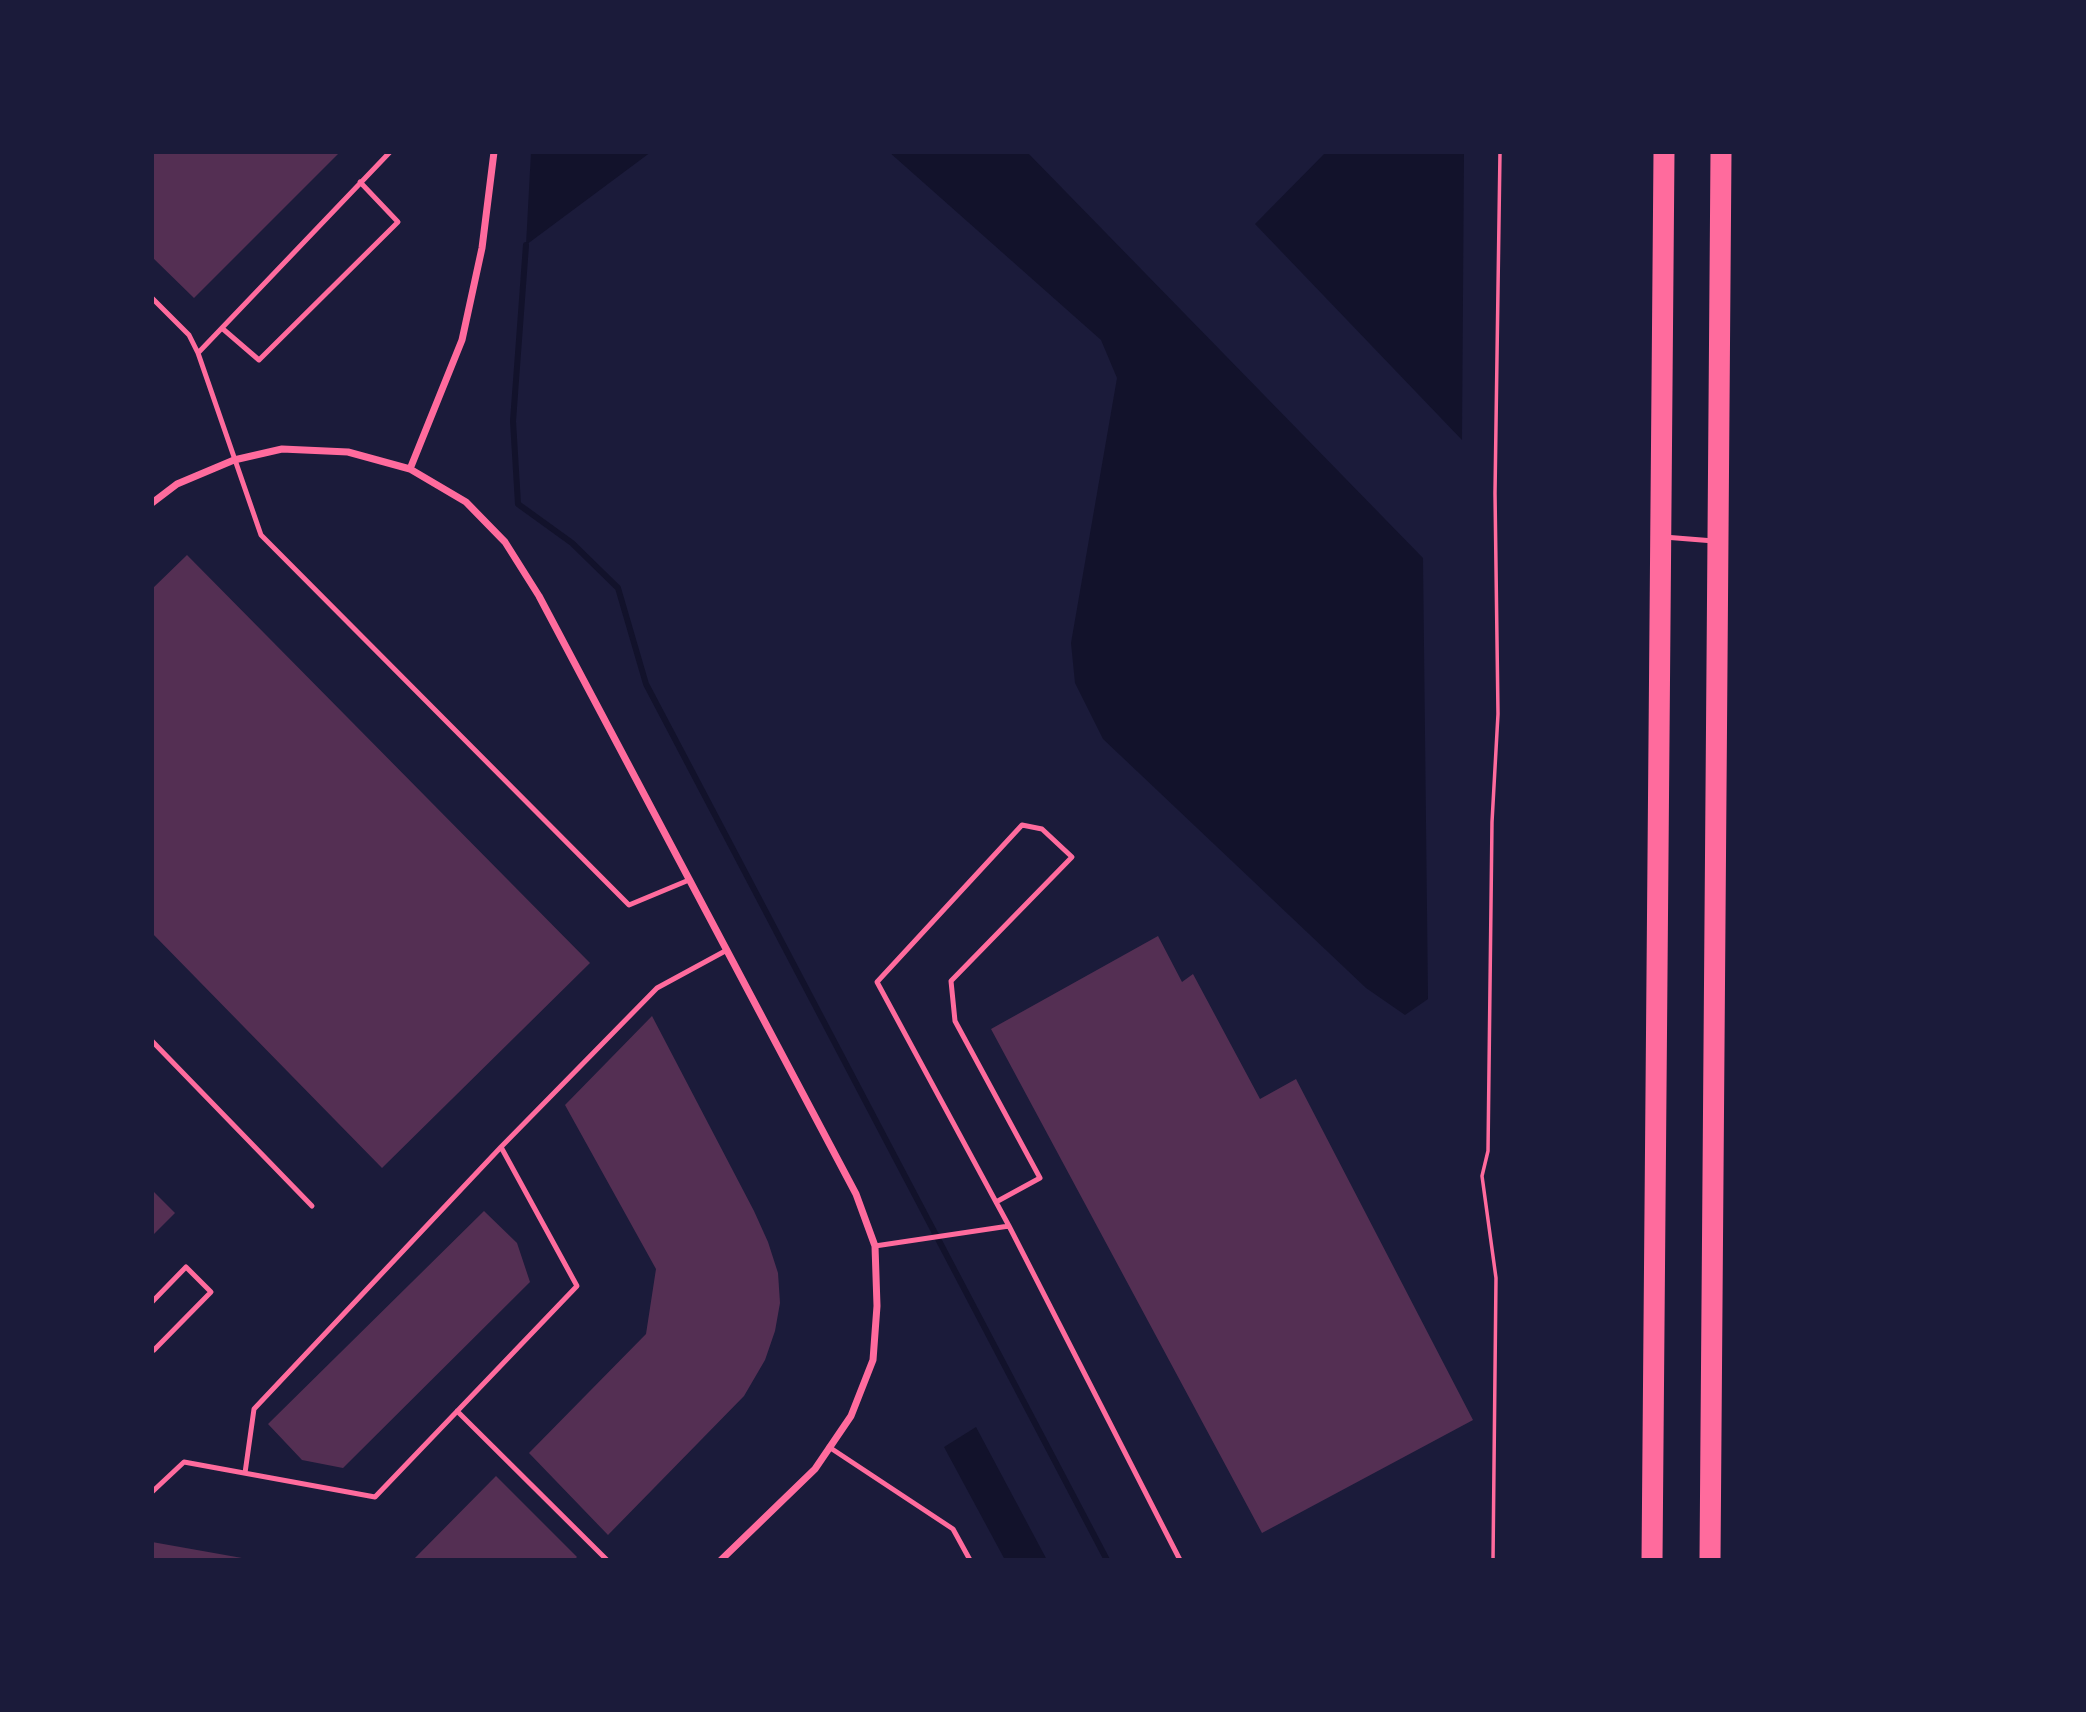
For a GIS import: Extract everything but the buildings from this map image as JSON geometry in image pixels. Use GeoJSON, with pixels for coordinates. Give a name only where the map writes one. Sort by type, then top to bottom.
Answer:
{"type":"FeatureCollection","features":[{"type":"Feature","properties":{"kind":"highway"},"geometry":{"type":"LineString","coordinates":[[1653,1560],[1664,152]]}},
{"type":"Feature","properties":{"kind":"highway"},"geometry":{"type":"LineString","coordinates":[[1710,1560],[1721,152]]}},
{"type":"Feature","properties":{"kind":"street"},"geometry":{"type":"LineString","coordinates":[[410,469],[462,340],[482,247],[494,152]]}},
{"type":"Feature","properties":{"kind":"street"},"geometry":{"type":"LineString","coordinates":[[152,503],[177,484],[234,460],[282,449],[348,452],[410,469],[466,502],[505,542],[539,596],[856,1194],[874,1246],[877,1306],[873,1360],[851,1416],[814,1468],[721,1560]]}},
{"type":"Feature","properties":{"kind":"lane"},"geometry":{"type":"LineString","coordinates":[[198,353],[390,152]]}},
{"type":"Feature","properties":{"kind":"lane"},"geometry":{"type":"LineString","coordinates":[[223,329],[259,360],[397,222],[360,182]]}},
{"type":"Feature","properties":{"kind":"lane"},"geometry":{"type":"LineString","coordinates":[[152,298],[189,335],[198,353],[261,536],[629,905],[689,880]]}},
{"type":"Feature","properties":{"kind":"lane"},"geometry":{"type":"LineString","coordinates":[[1661,537],[1718,541]]}},
{"type":"Feature","properties":{"kind":"lane"},"geometry":{"type":"LineString","coordinates":[[996,1202],[1040,1178],[955,1021],[951,981],[1072,857],[1042,829],[1022,825],[877,982],[996,1202],[1009,1226],[1180,1560]]}},
{"type":"Feature","properties":{"kind":"lane"},"geometry":{"type":"LineString","coordinates":[[245,1473],[254,1409],[501,1147],[657,988],[727,950]]}},
{"type":"Feature","properties":{"kind":"lane"},"geometry":{"type":"LineString","coordinates":[[152,1041],[312,1206]]}},
{"type":"Feature","properties":{"kind":"lane"},"geometry":{"type":"LineString","coordinates":[[152,1492],[184,1462],[375,1497],[577,1286],[501,1147]]}},
{"type":"Feature","properties":{"kind":"lane"},"geometry":{"type":"LineString","coordinates":[[874,1246],[1009,1226]]}},
{"type":"Feature","properties":{"kind":"lane"},"geometry":{"type":"LineString","coordinates":[[152,1302],[187,1267],[211,1292],[154,1350],[152,1348]]}},
{"type":"Feature","properties":{"kind":"lane"},"geometry":{"type":"LineString","coordinates":[[457,1411],[607,1560]]}},
{"type":"Feature","properties":{"kind":"lane"},"geometry":{"type":"LineString","coordinates":[[829,1447],[953,1529],[970,1560]]}},
{"type":"Feature","properties":{"kind":"path"},"geometry":{"type":"LineString","coordinates":[[1493,1560],[1496,1278],[1482,1176],[1488,1138],[1492,822],[1498,714],[1496,493],[1500,152]]}},
{"type":"Feature","properties":{"kind":"shaded area"},"geometry":{"type":"Polygon","coordinates":[[[531,152],[651,152],[526,245],[531,152]]]}},
{"type":"Feature","properties":{"kind":"shaded area"},"geometry":{"type":"Polygon","coordinates":[[[889,152],[1027,152],[1423,558],[1428,999],[1405,1015],[1366,988],[1103,739],[1075,683],[1071,643],[1117,378],[1101,340],[889,152]]]}},
{"type":"Feature","properties":{"kind":"shaded area"},"geometry":{"type":"Polygon","coordinates":[[[1326,152],[1464,152],[1462,440],[1255,224],[1326,152]]]}},
{"type":"Feature","properties":{"kind":"shaded area"},"geometry":{"type":"Polygon","coordinates":[[[976,1427],[1047,1560],[1005,1560],[944,1447],[976,1427]]]}},
{"type":"Feature","properties":{"kind":"waterway"},"geometry":{"type":"LineString","coordinates":[[526,245],[513,421],[518,504],[572,543],[618,588],[646,684],[1107,1560]]}}]}
